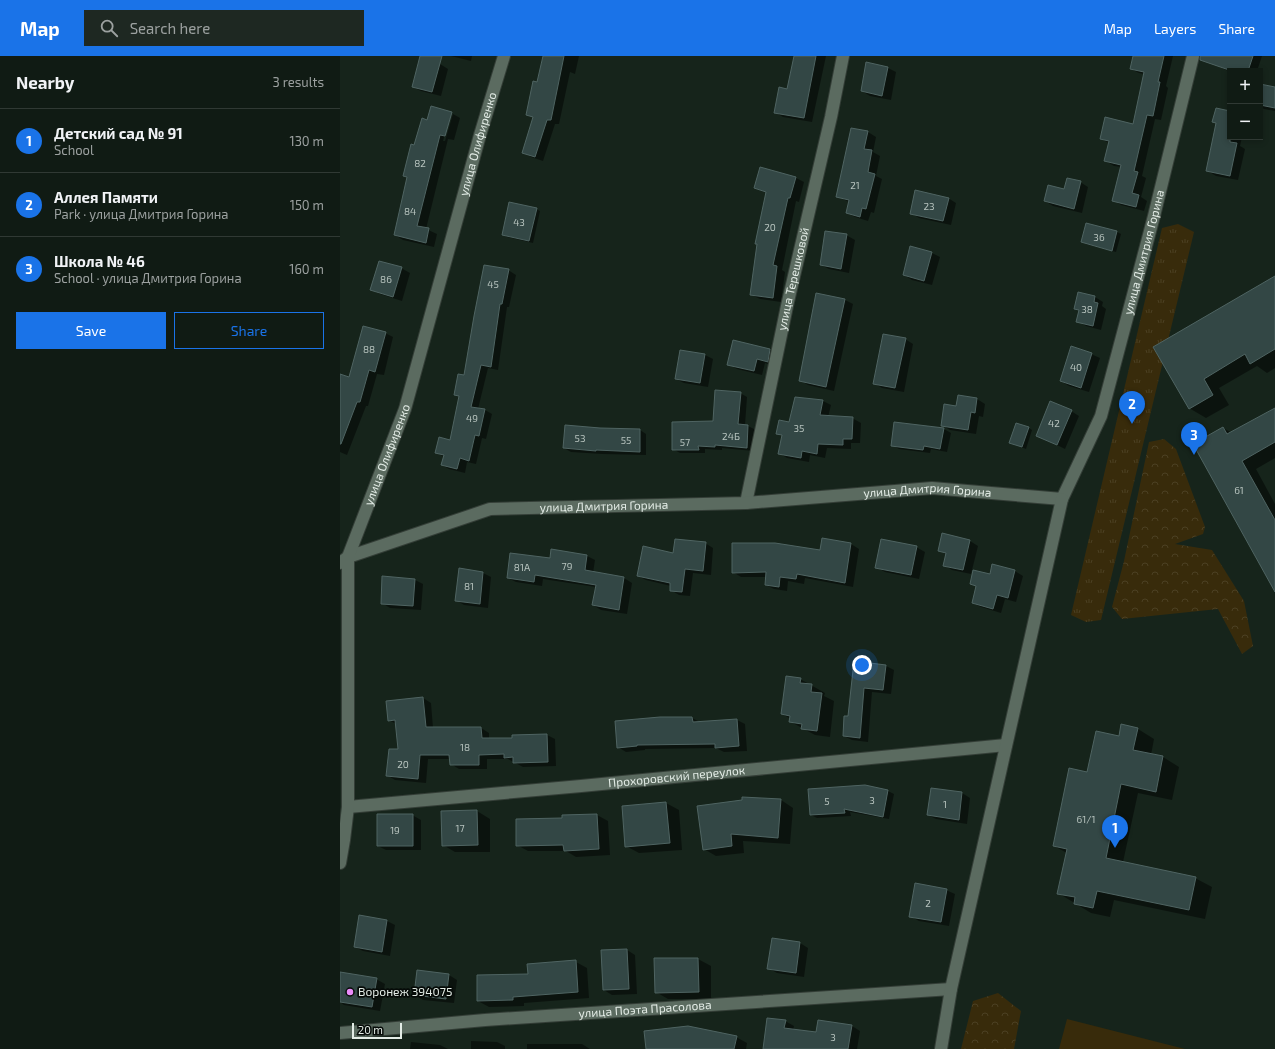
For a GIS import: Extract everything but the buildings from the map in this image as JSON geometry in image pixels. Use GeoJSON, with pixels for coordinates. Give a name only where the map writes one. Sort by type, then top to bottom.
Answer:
{"type":"FeatureCollection","features":[{"type":"Feature","properties":{"kind":"street","name":"улица Олифиренко"},"geometry":{"type":"LineString","coordinates":[[340,863],[348,807],[344,560],[405,409],[480,135],[504,56]]}},
{"type":"Feature","properties":{"kind":"street","name":"улица Терешковой"},"geometry":{"type":"LineString","coordinates":[[746,503],[788,306],[831,117],[843,56]]}},
{"type":"Feature","properties":{"kind":"street","name":"улица Дмитрия Горина"},"geometry":{"type":"LineString","coordinates":[[344,560],[490,510],[746,503],[932,488],[1062,499],[1100,416],[1154,216],[1193,56]]}},
{"type":"Feature","properties":{"kind":"street"},"geometry":{"type":"LineString","coordinates":[[941,1049],[951,989],[1062,499]]}},
{"type":"Feature","properties":{"kind":"street","name":"Прохоровский переулок"},"geometry":{"type":"LineString","coordinates":[[348,807],[1006,745]]}},
{"type":"Feature","properties":{"kind":"street","name":"улица Поэта Прасолова"},"geometry":{"type":"LineString","coordinates":[[340,1033],[485,1020],[951,989]]}},
{"type":"Feature","properties":{"kind":"green space"},"geometry":{"type":"Polygon","coordinates":[[[1178,224],[1194,232],[1101,620],[1086,622],[1071,615],[1162,228],[1178,224]]]}},
{"type":"Feature","properties":{"kind":"green space"},"geometry":{"type":"Polygon","coordinates":[[[1164,439],[1176,449],[1205,527],[1203,534],[1175,544],[1212,550],[1244,601],[1253,646],[1242,654],[1218,609],[1122,619],[1112,607],[1124,561],[1149,442],[1164,439]]]}},
{"type":"Feature","properties":{"kind":"green space"},"geometry":{"type":"Polygon","coordinates":[[[998,993],[1021,1011],[1014,1049],[961,1049],[973,1001],[998,993]]]}},
{"type":"Feature","properties":{"kind":"green space"},"geometry":{"type":"Polygon","coordinates":[[[1067,1019],[1185,1049],[1059,1049],[1067,1019]]]}},
{"type":"Feature","properties":{"kind":"place","name":"Аллея Памяти"},"geometry":{"type":"Point","coordinates":[1132,424]}},
{"type":"Feature","properties":{"kind":"place","name":"Школа № 46"},"geometry":{"type":"Point","coordinates":[1194,455]}},
{"type":"Feature","properties":{"kind":"place","name":"Детский сад № 91"},"geometry":{"type":"Point","coordinates":[1115,848]}},
{"type":"Feature","properties":{"kind":"place","name":"Воронеж 394075"},"geometry":{"type":"Point","coordinates":[350,992]}}]}
